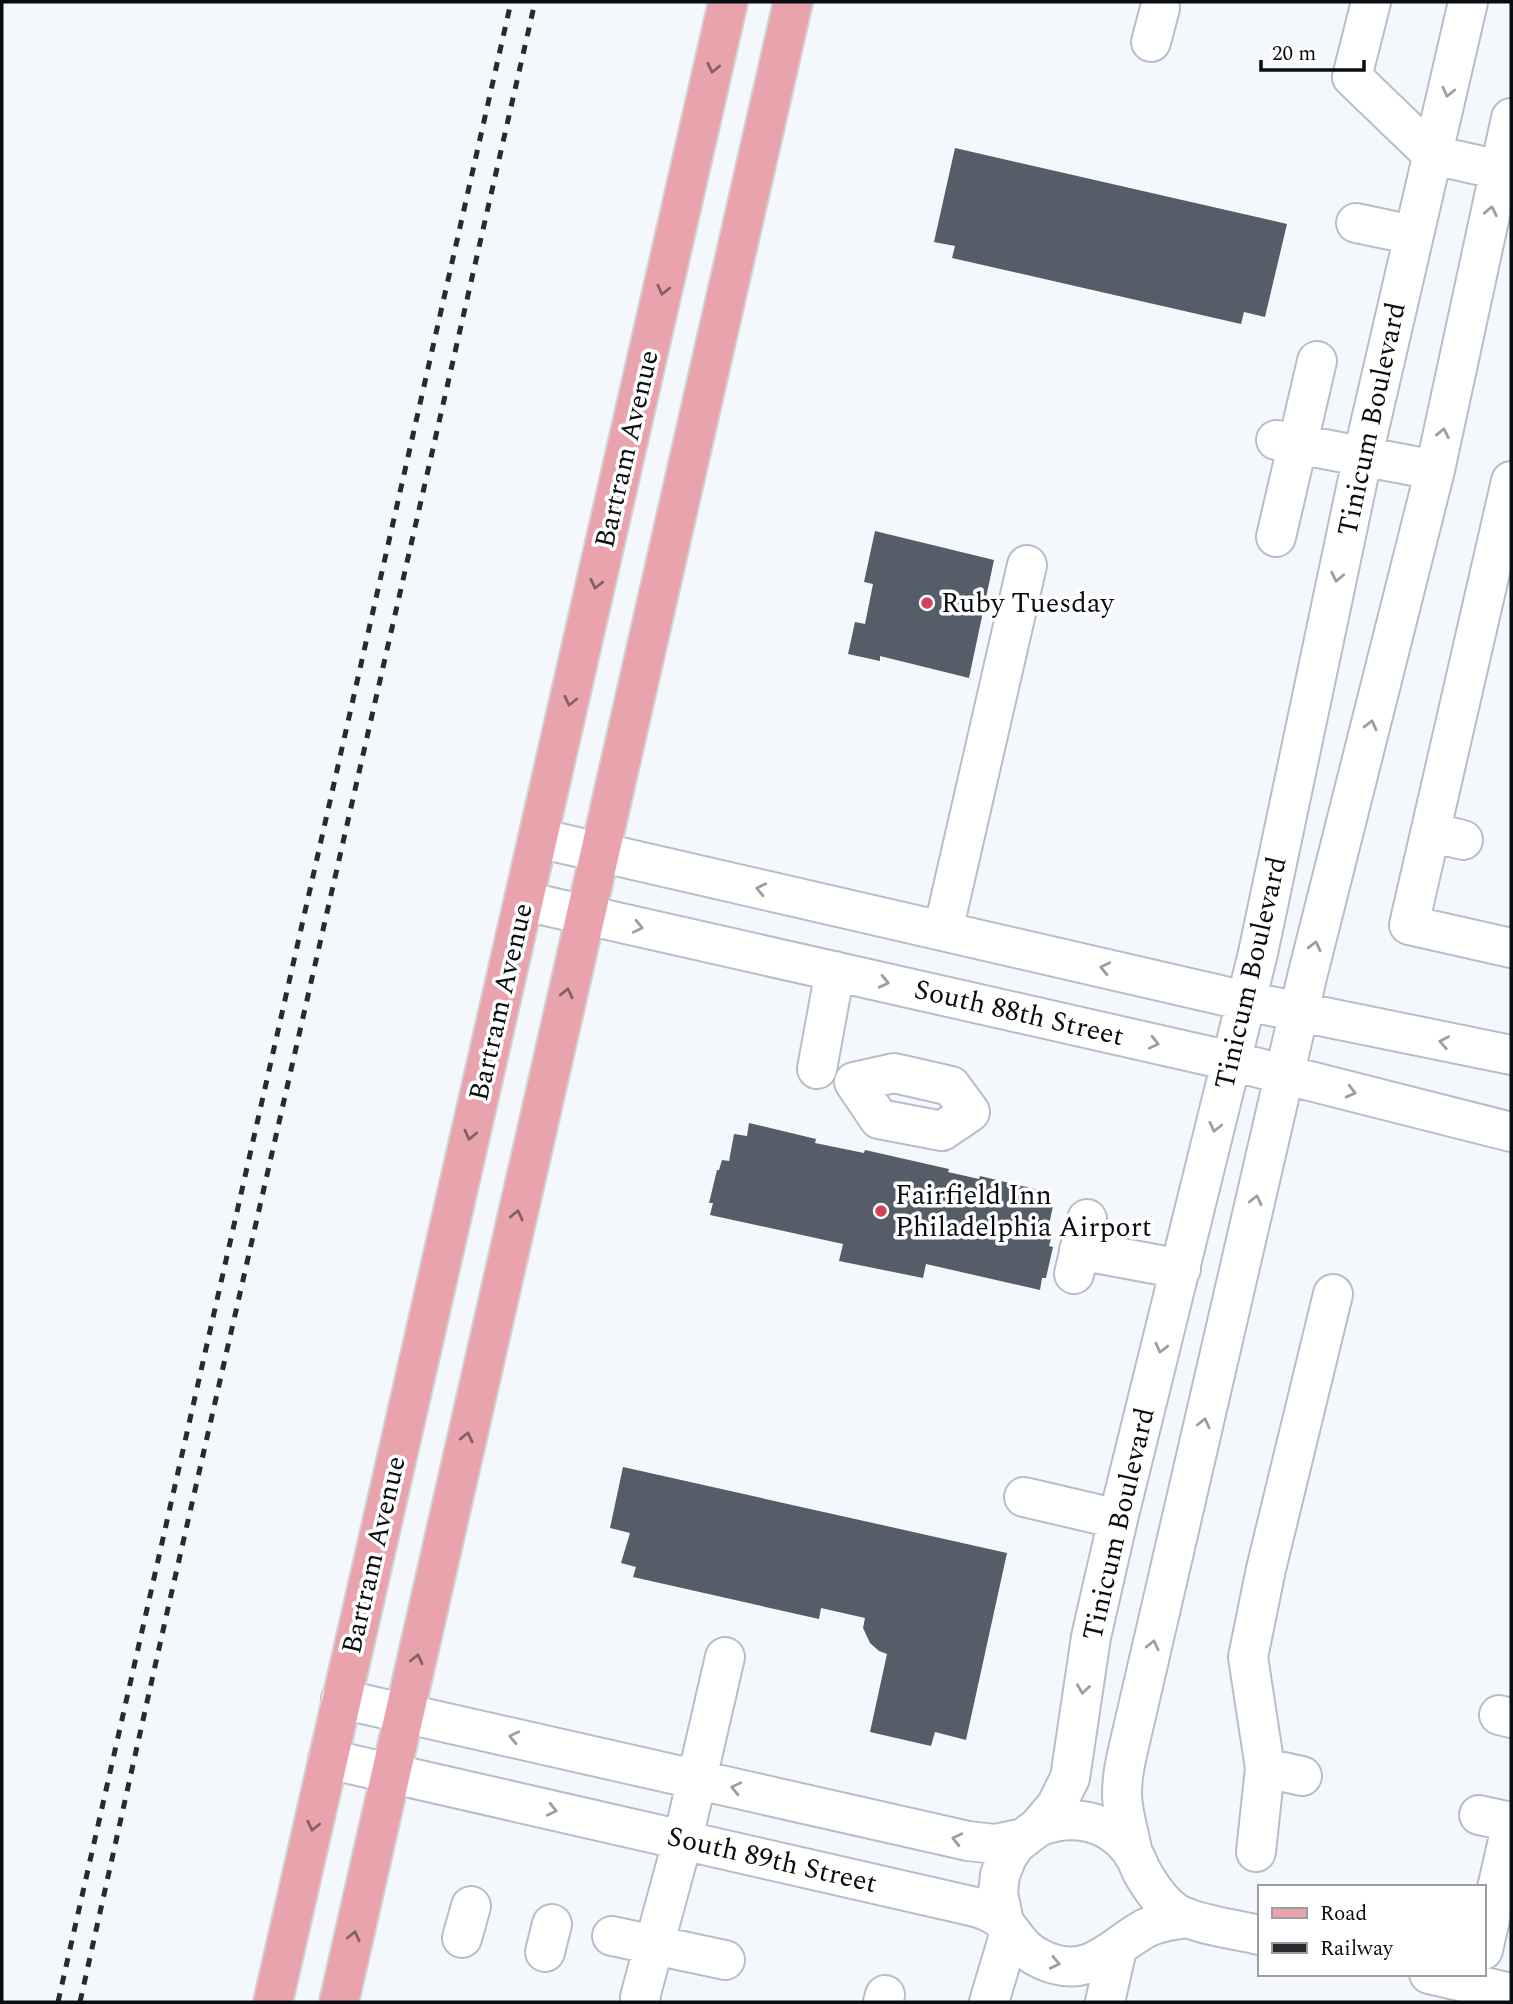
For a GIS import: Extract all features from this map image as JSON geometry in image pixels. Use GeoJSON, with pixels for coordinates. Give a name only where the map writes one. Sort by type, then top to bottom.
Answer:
{"type":"FeatureCollection","features":[{"type":"Feature","properties":{"kind":"main road","name":"Bartram Avenue"},"geometry":{"type":"LineString","coordinates":[[273,2002],[728,2]]}},
{"type":"Feature","properties":{"kind":"main road"},"geometry":{"type":"LineString","coordinates":[[339,2002],[793,2]]}},
{"type":"Feature","properties":{"kind":"street"},"geometry":{"type":"LineString","coordinates":[[1371,2],[1352,77],[1433,155],[1500,170]]}},
{"type":"Feature","properties":{"kind":"street","name":"Tinicum Boulevard"},"geometry":{"type":"LineString","coordinates":[[989,2002],[1007,1927],[998,1893],[1000,1875],[1016,1844],[1056,1806],[1070,1779],[1091,1637],[1246,1001],[1363,455],[1468,2]]}},
{"type":"Feature","properties":{"kind":"street","name":"Tinicum Boulevard"},"geometry":{"type":"LineString","coordinates":[[1105,2002],[1121,1945],[1140,1917],[1145,1898],[1122,1810],[1122,1776],[1299,1012],[1435,470],[1511,118]]}},
{"type":"Feature","properties":{"kind":"street"},"geometry":{"type":"LineString","coordinates":[[1349,230],[1413,235]]}},
{"type":"Feature","properties":{"kind":"street"},"geometry":{"type":"LineString","coordinates":[[1276,537],[1287,443],[1317,361]]}},
{"type":"Feature","properties":{"kind":"street"},"geometry":{"type":"LineString","coordinates":[[1287,443],[1435,470]]}},
{"type":"Feature","properties":{"kind":"street"},"geometry":{"type":"LineString","coordinates":[[1511,481],[1488,652],[1447,836],[1409,925],[1511,948]]}},
{"type":"Feature","properties":{"kind":"street"},"geometry":{"type":"LineString","coordinates":[[943,931],[952,844],[1027,565]]}},
{"type":"Feature","properties":{"kind":"street"},"geometry":{"type":"LineString","coordinates":[[538,838],[1246,1001],[1511,1055]]}},
{"type":"Feature","properties":{"kind":"street","name":"South 88th Street"},"geometry":{"type":"LineString","coordinates":[[524,901],[1231,1061],[1511,1132]]}},
{"type":"Feature","properties":{"kind":"street"},"geometry":{"type":"LineString","coordinates":[[817,1069],[835,971]]}},
{"type":"Feature","properties":{"kind":"street"},"geometry":{"type":"LineString","coordinates":[[1080,1248],[1181,1269]]}},
{"type":"Feature","properties":{"kind":"street"},"geometry":{"type":"LineString","coordinates":[[1256,1852],[1265,1768],[1264,1661],[1278,1571],[1322,1383],[1333,1294]]}},
{"type":"Feature","properties":{"kind":"street"},"geometry":{"type":"LineString","coordinates":[[1024,1497],[1118,1519]]}},
{"type":"Feature","properties":{"kind":"street"},"geometry":{"type":"LineString","coordinates":[[641,2002],[640,1997],[683,1839],[725,1657]]}},
{"type":"Feature","properties":{"kind":"street","name":"South 89th Street"},"geometry":{"type":"LineString","coordinates":[[341,1699],[968,1842],[995,1844],[1064,1820],[1088,1821],[1117,1835],[1161,1900],[1174,1912],[1188,1918],[1258,1935]]}},
{"type":"Feature","properties":{"kind":"street","name":"South 89th Street"},"geometry":{"type":"LineString","coordinates":[[328,1759],[971,1906],[993,1913],[1026,1950],[1054,1964],[1083,1965],[1106,1957],[1147,1928],[1166,1920],[1188,1918]]}},
{"type":"Feature","properties":{"kind":"street"},"geometry":{"type":"LineString","coordinates":[[1265,1768],[1303,1776]]}},
{"type":"Feature","properties":{"kind":"street"},"geometry":{"type":"LineString","coordinates":[[1487,1976],[1496,1910],[1501,1822]]}},
{"type":"Feature","properties":{"kind":"street"},"geometry":{"type":"LineString","coordinates":[[612,1936],[725,1960]]}},
{"type":"Feature","properties":{"kind":"building"},"geometry":{"type":"Polygon","coordinates":[[[955,148],[1287,224],[1265,317],[1244,312],[1241,324],[952,258],[955,246],[934,242],[955,148]]]}},
{"type":"Feature","properties":{"kind":"building","name":"Ruby Tuesday"},"geometry":{"type":"Polygon","coordinates":[[[875,531],[994,560],[969,678],[880,656],[880,661],[848,654],[855,622],[865,624],[873,584],[864,582],[875,531]]]}},
{"type":"Feature","properties":{"kind":"building","name":"Fairfield Inn Philadelphia Airport"},"geometry":{"type":"Polygon","coordinates":[[[749,1123],[816,1139],[815,1143],[864,1153],[865,1150],[949,1169],[948,1172],[979,1179],[980,1176],[1043,1191],[1040,1203],[1053,1206],[1047,1234],[1052,1235],[1049,1246],[1053,1247],[1046,1278],[1042,1278],[1040,1290],[926,1264],[923,1278],[839,1261],[843,1244],[710,1215],[713,1203],[709,1203],[717,1170],[722,1160],[729,1161],[734,1134],[747,1136],[749,1123]]]}},
{"type":"Feature","properties":{"kind":"building"},"geometry":{"type":"Polygon","coordinates":[[[623,1467],[1007,1553],[966,1740],[935,1732],[931,1746],[870,1732],[887,1654],[870,1643],[863,1628],[865,1618],[821,1608],[819,1619],[633,1577],[636,1567],[621,1563],[630,1533],[610,1528],[623,1467]]]}},
{"type":"Feature","properties":{"kind":"railway"},"geometry":{"type":"LineString","coordinates":[[58,2002],[511,2]]}},
{"type":"Feature","properties":{"kind":"railway"},"geometry":{"type":"LineString","coordinates":[[80,2002],[535,2]]}},
{"type":"Feature","properties":{"kind":"place","name":"Ruby Tuesday"},"geometry":{"type":"Point","coordinates":[927,603]}},
{"type":"Feature","properties":{"kind":"place","name":"Fairfield Inn Philadelphia Airport"},"geometry":{"type":"Point","coordinates":[881,1211]}}]}
